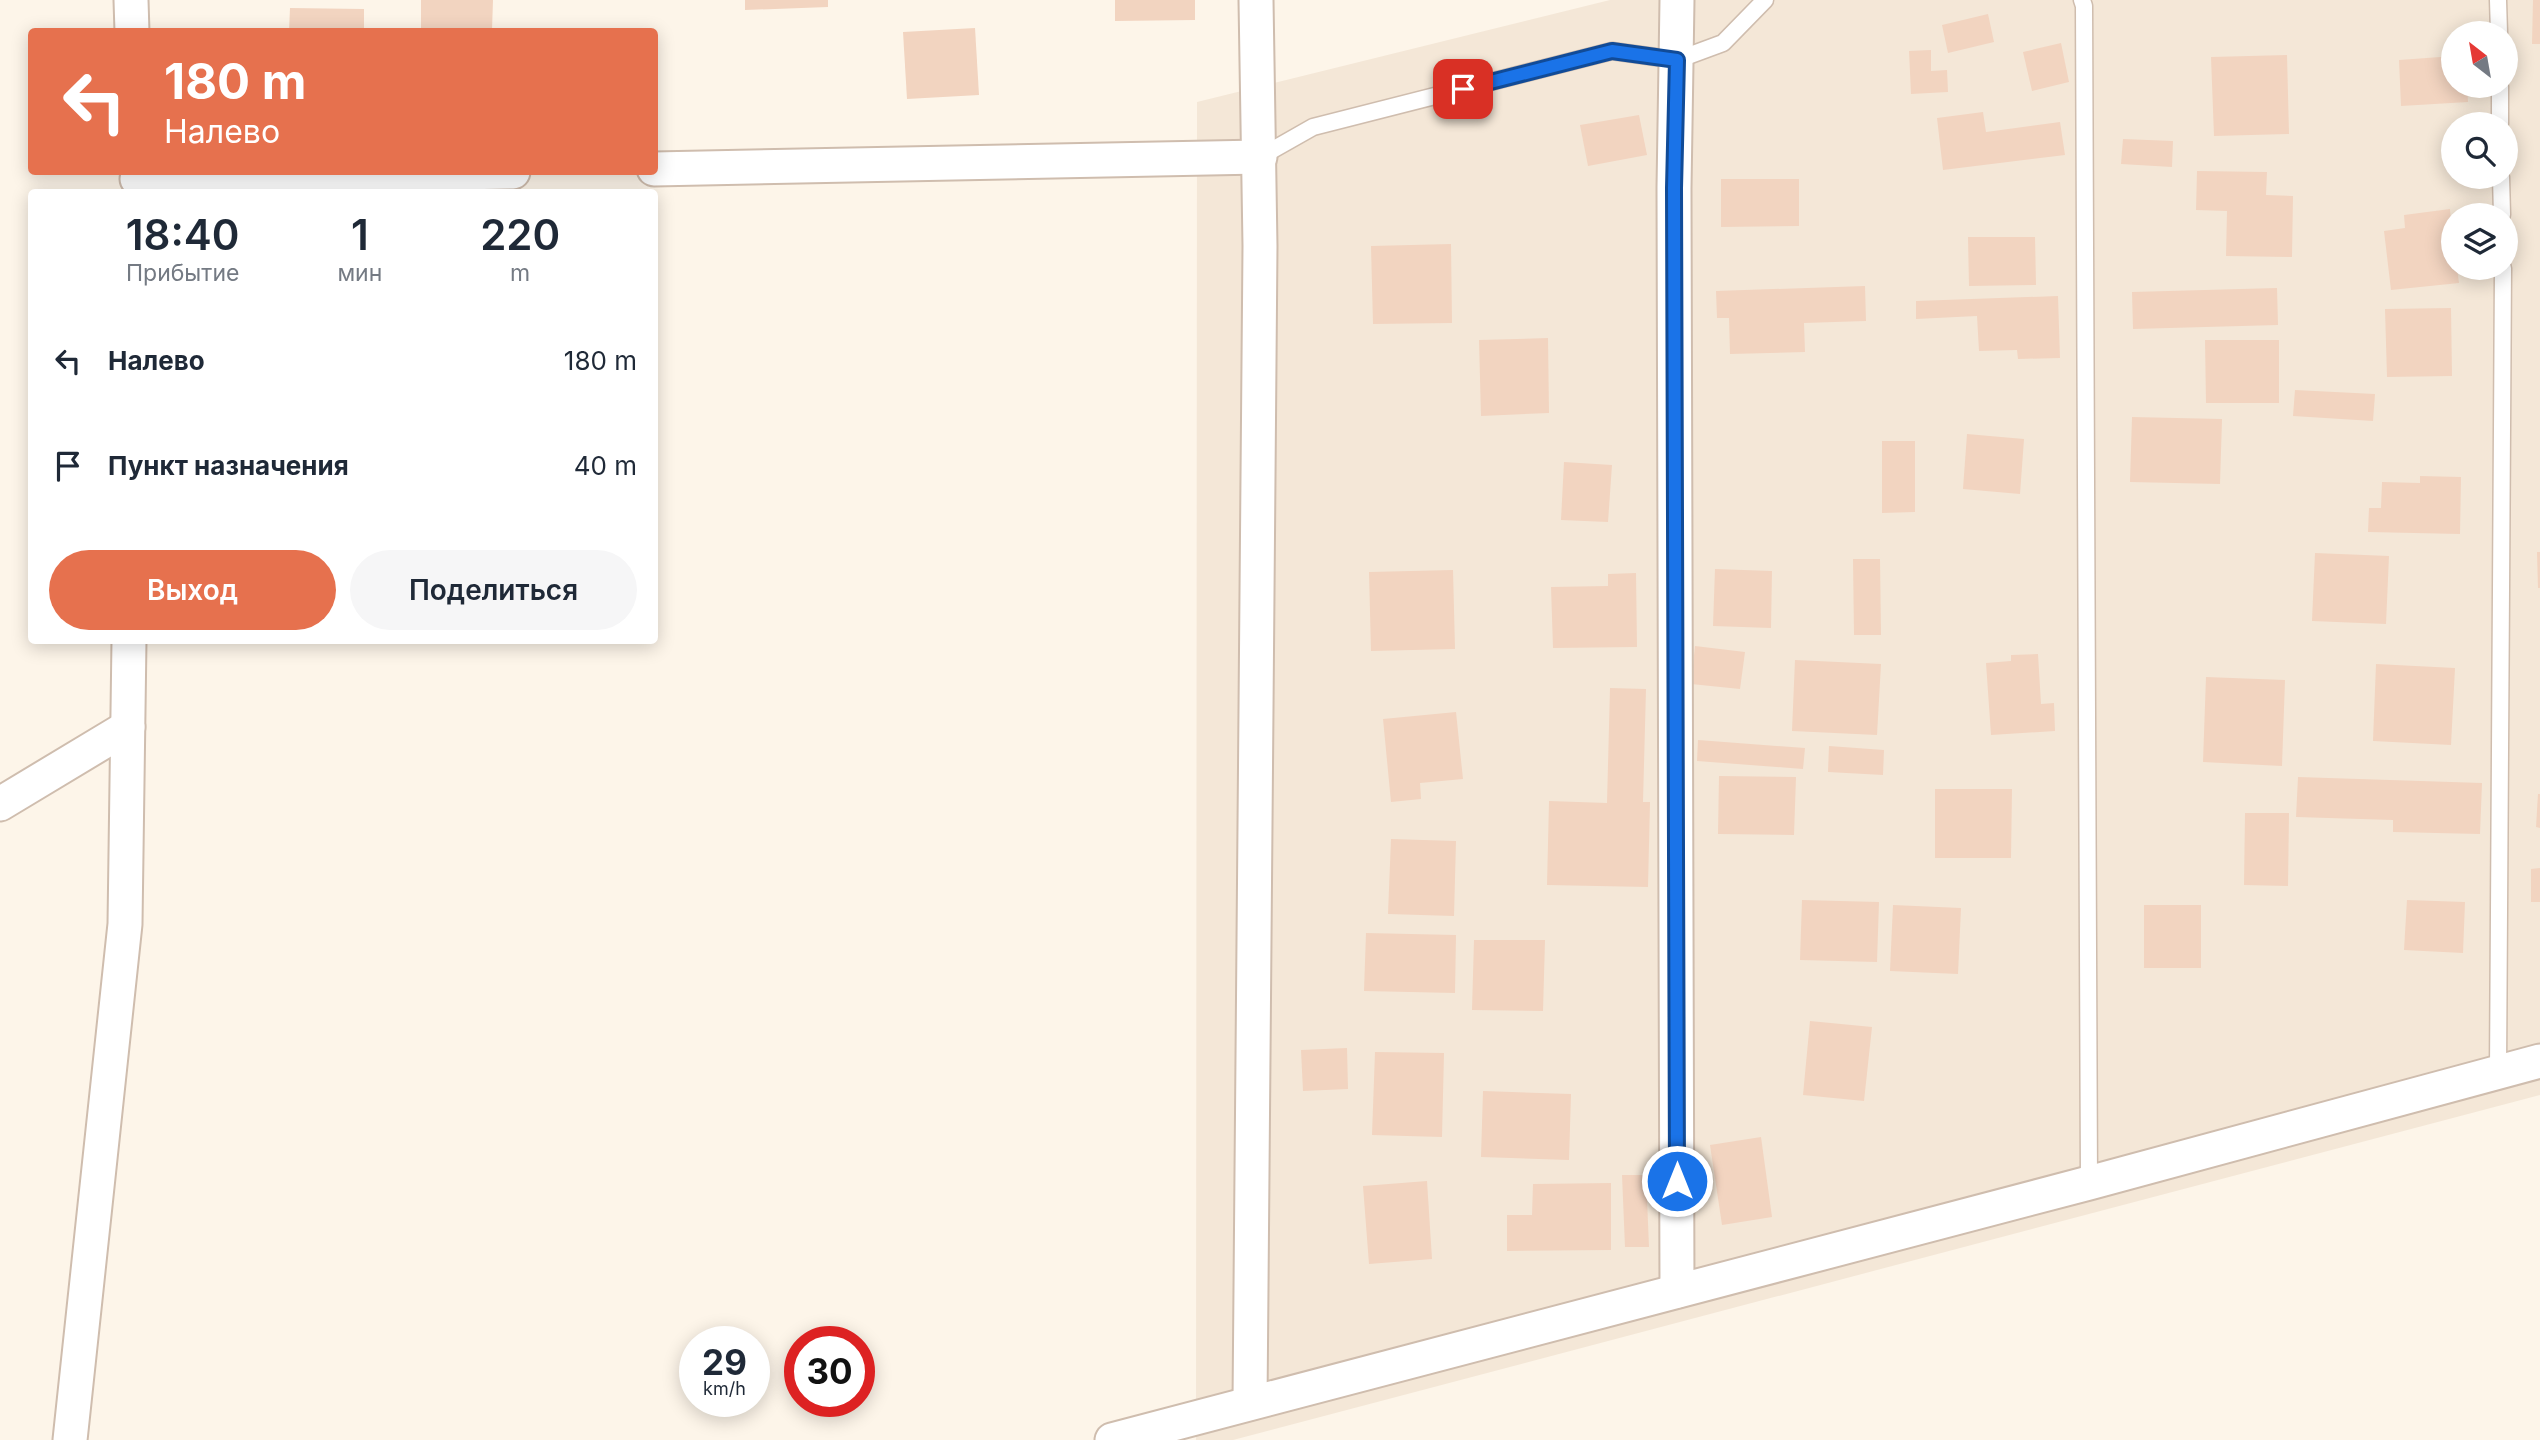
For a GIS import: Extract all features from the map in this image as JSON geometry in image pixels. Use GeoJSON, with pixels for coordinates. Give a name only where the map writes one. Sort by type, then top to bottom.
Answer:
{"type":"FeatureCollection","features":[{"type":"Feature","properties":{"kind":"street"},"geometry":{"type":"LineString","coordinates":[[131,0],[132,28]]}},
{"type":"Feature","properties":{"kind":"street"},"geometry":{"type":"LineString","coordinates":[[1250,1403],[1260,157],[1256,0]]}},
{"type":"Feature","properties":{"kind":"street"},"geometry":{"type":"LineString","coordinates":[[1677,0],[1674,202],[1677,1291]]}},
{"type":"Feature","properties":{"kind":"street"},"geometry":{"type":"LineString","coordinates":[[658,169],[1260,157]]}},
{"type":"Feature","properties":{"kind":"street"},"geometry":{"type":"LineString","coordinates":[[137,181],[388,175]]}},
{"type":"Feature","properties":{"kind":"street"},"geometry":{"type":"LineString","coordinates":[[70,1440],[125,924],[129,644]]}},
{"type":"Feature","properties":{"kind":"street"},"geometry":{"type":"LineString","coordinates":[[0,804],[128,727]]}},
{"type":"Feature","properties":{"kind":"street"},"geometry":{"type":"LineString","coordinates":[[1112,1440],[2089,1183],[2540,1061]]}},
{"type":"Feature","properties":{"kind":"lane"},"geometry":{"type":"LineString","coordinates":[[1260,157],[1313,128],[1612,51],[1677,60],[1723,43],[1765,0]]}},
{"type":"Feature","properties":{"kind":"lane"},"geometry":{"type":"LineString","coordinates":[[2082,0],[2089,1183]]}},
{"type":"Feature","properties":{"kind":"lane"},"geometry":{"type":"LineString","coordinates":[[2498,0],[2499,21]]}},
{"type":"Feature","properties":{"kind":"lane"},"geometry":{"type":"LineString","coordinates":[[2498,1072],[2503,280]]}},
{"type":"Feature","properties":{"kind":"shaded area"},"geometry":{"type":"Polygon","coordinates":[[[1610,0],[2540,0],[2540,1095],[1233,1440],[1196,1440],[1197,102],[1610,0]]]}},
{"type":"Feature","properties":{"kind":"building"},"geometry":{"type":"Polygon","coordinates":[[[421,0],[493,0],[492,28],[421,28],[421,0]]]}},
{"type":"Feature","properties":{"kind":"building"},"geometry":{"type":"Polygon","coordinates":[[[745,0],[828,0],[828,7],[745,10],[745,0]]]}},
{"type":"Feature","properties":{"kind":"building"},"geometry":{"type":"Polygon","coordinates":[[[1115,0],[1195,0],[1195,20],[1115,21],[1115,0]]]}},
{"type":"Feature","properties":{"kind":"building"},"geometry":{"type":"Polygon","coordinates":[[[2533,0],[2540,0],[2540,44],[2532,44],[2533,0]]]}},
{"type":"Feature","properties":{"kind":"building"},"geometry":{"type":"Polygon","coordinates":[[[290,8],[364,9],[364,28],[289,28],[290,8]]]}},
{"type":"Feature","properties":{"kind":"building"},"geometry":{"type":"Polygon","coordinates":[[[1988,14],[1994,42],[1948,53],[1942,25],[1988,14]]]}},
{"type":"Feature","properties":{"kind":"building"},"geometry":{"type":"Polygon","coordinates":[[[975,28],[979,95],[907,99],[903,32],[975,28]]]}},
{"type":"Feature","properties":{"kind":"building"},"geometry":{"type":"Polygon","coordinates":[[[2061,43],[2069,82],[2032,91],[2023,52],[2061,43]]]}},
{"type":"Feature","properties":{"kind":"building"},"geometry":{"type":"Polygon","coordinates":[[[1931,50],[1931,71],[1947,70],[1948,92],[1911,94],[1909,51],[1931,50]]]}},
{"type":"Feature","properties":{"kind":"building"},"geometry":{"type":"Polygon","coordinates":[[[2287,55],[2289,134],[2214,136],[2211,57],[2287,55]]]}},
{"type":"Feature","properties":{"kind":"building"},"geometry":{"type":"Polygon","coordinates":[[[2441,57],[2441,98],[2468,98],[2468,102],[2401,106],[2399,60],[2441,57]]]}},
{"type":"Feature","properties":{"kind":"building"},"geometry":{"type":"Polygon","coordinates":[[[1983,112],[1986,132],[2060,122],[2065,155],[1943,170],[1937,118],[1983,112]]]}},
{"type":"Feature","properties":{"kind":"building"},"geometry":{"type":"Polygon","coordinates":[[[1639,115],[1647,155],[1588,166],[1580,125],[1639,115]]]}},
{"type":"Feature","properties":{"kind":"building"},"geometry":{"type":"Polygon","coordinates":[[[2123,139],[2173,141],[2172,167],[2121,164],[2123,139]]]}},
{"type":"Feature","properties":{"kind":"building"},"geometry":{"type":"Polygon","coordinates":[[[2197,171],[2267,172],[2266,195],[2293,196],[2292,257],[2226,256],[2227,211],[2196,210],[2197,171]]]}},
{"type":"Feature","properties":{"kind":"building"},"geometry":{"type":"Polygon","coordinates":[[[1721,179],[1799,179],[1799,226],[1721,227],[1721,179]]]}},
{"type":"Feature","properties":{"kind":"building"},"geometry":{"type":"Polygon","coordinates":[[[2441,210],[2441,280],[2459,280],[2459,283],[2391,290],[2384,231],[2405,228],[2404,215],[2441,210]]]}},
{"type":"Feature","properties":{"kind":"building"},"geometry":{"type":"Polygon","coordinates":[[[1968,237],[2035,237],[2036,285],[1969,286],[1968,237]]]}},
{"type":"Feature","properties":{"kind":"building"},"geometry":{"type":"Polygon","coordinates":[[[1451,244],[1452,323],[1373,324],[1371,246],[1451,244]]]}},
{"type":"Feature","properties":{"kind":"building"},"geometry":{"type":"Polygon","coordinates":[[[1865,286],[1866,321],[1804,323],[1805,352],[1730,354],[1729,318],[1717,318],[1716,291],[1865,286]]]}},
{"type":"Feature","properties":{"kind":"building"},"geometry":{"type":"Polygon","coordinates":[[[2277,288],[2278,325],[2133,329],[2132,292],[2277,288]]]}},
{"type":"Feature","properties":{"kind":"building"},"geometry":{"type":"Polygon","coordinates":[[[2058,296],[2060,358],[2018,359],[2017,350],[1979,351],[1977,316],[1916,319],[1916,301],[2058,296]]]}},
{"type":"Feature","properties":{"kind":"building"},"geometry":{"type":"Polygon","coordinates":[[[2451,308],[2452,376],[2387,377],[2385,309],[2451,308]]]}},
{"type":"Feature","properties":{"kind":"building"},"geometry":{"type":"Polygon","coordinates":[[[1548,338],[1549,413],[1481,416],[1479,340],[1548,338]]]}},
{"type":"Feature","properties":{"kind":"building"},"geometry":{"type":"Polygon","coordinates":[[[2205,340],[2279,340],[2279,403],[2206,403],[2205,340]]]}},
{"type":"Feature","properties":{"kind":"building"},"geometry":{"type":"Polygon","coordinates":[[[2295,390],[2375,394],[2373,421],[2293,416],[2295,390]]]}},
{"type":"Feature","properties":{"kind":"building"},"geometry":{"type":"Polygon","coordinates":[[[2132,417],[2222,419],[2220,484],[2130,482],[2132,417]]]}},
{"type":"Feature","properties":{"kind":"building"},"geometry":{"type":"Polygon","coordinates":[[[1967,434],[2024,439],[2020,494],[1963,489],[1967,434]]]}},
{"type":"Feature","properties":{"kind":"building"},"geometry":{"type":"Polygon","coordinates":[[[1882,441],[1915,441],[1915,512],[1882,513],[1882,441]]]}},
{"type":"Feature","properties":{"kind":"building"},"geometry":{"type":"Polygon","coordinates":[[[1564,462],[1612,465],[1608,522],[1561,520],[1564,462]]]}},
{"type":"Feature","properties":{"kind":"building"},"geometry":{"type":"Polygon","coordinates":[[[2420,476],[2461,477],[2460,534],[2368,532],[2369,508],[2381,508],[2382,482],[2420,483],[2420,476]]]}},
{"type":"Feature","properties":{"kind":"building"},"geometry":{"type":"Polygon","coordinates":[[[2537,552],[2540,552],[2540,588],[2538,588],[2537,552]]]}},
{"type":"Feature","properties":{"kind":"building"},"geometry":{"type":"Polygon","coordinates":[[[2315,553],[2389,556],[2386,624],[2312,621],[2315,553]]]}},
{"type":"Feature","properties":{"kind":"building"},"geometry":{"type":"Polygon","coordinates":[[[1853,559],[1880,559],[1881,635],[1854,635],[1853,559]]]}},
{"type":"Feature","properties":{"kind":"building"},"geometry":{"type":"Polygon","coordinates":[[[1715,569],[1772,571],[1771,628],[1713,626],[1715,569]]]}},
{"type":"Feature","properties":{"kind":"building"},"geometry":{"type":"Polygon","coordinates":[[[1453,570],[1455,649],[1371,651],[1369,572],[1453,570]]]}},
{"type":"Feature","properties":{"kind":"building"},"geometry":{"type":"Polygon","coordinates":[[[1636,573],[1637,647],[1553,648],[1551,587],[1608,586],[1608,574],[1636,573]]]}},
{"type":"Feature","properties":{"kind":"building"},"geometry":{"type":"Polygon","coordinates":[[[1695,646],[1745,652],[1740,689],[1691,684],[1695,646]]]}},
{"type":"Feature","properties":{"kind":"building"},"geometry":{"type":"Polygon","coordinates":[[[2038,654],[2041,704],[2054,703],[2055,731],[1991,735],[1986,663],[2011,661],[2011,655],[2038,654]]]}},
{"type":"Feature","properties":{"kind":"building"},"geometry":{"type":"Polygon","coordinates":[[[1795,660],[1881,664],[1877,735],[1792,731],[1795,660]]]}},
{"type":"Feature","properties":{"kind":"building"},"geometry":{"type":"Polygon","coordinates":[[[2376,664],[2455,668],[2451,745],[2373,741],[2376,664]]]}},
{"type":"Feature","properties":{"kind":"building"},"geometry":{"type":"Polygon","coordinates":[[[2206,677],[2285,680],[2282,766],[2203,762],[2206,677]]]}},
{"type":"Feature","properties":{"kind":"building"},"geometry":{"type":"Polygon","coordinates":[[[1610,688],[1646,689],[1643,802],[1650,802],[1648,887],[1547,885],[1549,801],[1607,803],[1610,688]]]}},
{"type":"Feature","properties":{"kind":"building"},"geometry":{"type":"Polygon","coordinates":[[[1456,712],[1463,779],[1420,783],[1421,799],[1391,802],[1383,719],[1456,712]]]}},
{"type":"Feature","properties":{"kind":"building"},"geometry":{"type":"Polygon","coordinates":[[[1698,740],[1805,748],[1803,769],[1697,761],[1698,740]]]}},
{"type":"Feature","properties":{"kind":"building"},"geometry":{"type":"Polygon","coordinates":[[[1829,746],[1884,750],[1883,775],[1828,772],[1829,746]]]}},
{"type":"Feature","properties":{"kind":"building"},"geometry":{"type":"Polygon","coordinates":[[[1719,776],[1796,777],[1794,835],[1718,834],[1719,776]]]}},
{"type":"Feature","properties":{"kind":"building"},"geometry":{"type":"Polygon","coordinates":[[[2298,777],[2482,783],[2480,834],[2393,832],[2393,820],[2296,817],[2298,777]]]}},
{"type":"Feature","properties":{"kind":"building"},"geometry":{"type":"Polygon","coordinates":[[[1935,789],[2012,789],[2011,858],[1935,858],[1935,789]]]}},
{"type":"Feature","properties":{"kind":"building"},"geometry":{"type":"Polygon","coordinates":[[[2540,794],[2540,828],[2536,827],[2540,794]]]}},
{"type":"Feature","properties":{"kind":"building"},"geometry":{"type":"Polygon","coordinates":[[[2245,813],[2289,813],[2288,886],[2244,885],[2245,813]]]}},
{"type":"Feature","properties":{"kind":"building"},"geometry":{"type":"Polygon","coordinates":[[[1391,839],[1456,841],[1454,916],[1388,914],[1391,839]]]}},
{"type":"Feature","properties":{"kind":"building"},"geometry":{"type":"Polygon","coordinates":[[[2540,868],[2540,902],[2531,902],[2531,869],[2540,868]]]}},
{"type":"Feature","properties":{"kind":"building"},"geometry":{"type":"Polygon","coordinates":[[[1802,900],[1879,902],[1877,962],[1800,960],[1802,900]]]}},
{"type":"Feature","properties":{"kind":"building"},"geometry":{"type":"Polygon","coordinates":[[[2407,900],[2465,902],[2463,953],[2404,950],[2407,900]]]}},
{"type":"Feature","properties":{"kind":"building"},"geometry":{"type":"Polygon","coordinates":[[[1893,905],[1961,908],[1958,974],[1890,971],[1893,905]]]}},
{"type":"Feature","properties":{"kind":"building"},"geometry":{"type":"Polygon","coordinates":[[[2144,905],[2201,905],[2201,968],[2144,968],[2144,905]]]}},
{"type":"Feature","properties":{"kind":"building"},"geometry":{"type":"Polygon","coordinates":[[[1366,933],[1456,935],[1455,993],[1364,991],[1366,933]]]}},
{"type":"Feature","properties":{"kind":"building"},"geometry":{"type":"Polygon","coordinates":[[[1474,940],[1545,940],[1543,1011],[1472,1010],[1474,940]]]}},
{"type":"Feature","properties":{"kind":"building"},"geometry":{"type":"Polygon","coordinates":[[[1810,1021],[1872,1027],[1864,1101],[1803,1095],[1810,1021]]]}},
{"type":"Feature","properties":{"kind":"building"},"geometry":{"type":"Polygon","coordinates":[[[1347,1048],[1348,1089],[1303,1091],[1301,1050],[1347,1048]]]}},
{"type":"Feature","properties":{"kind":"building"},"geometry":{"type":"Polygon","coordinates":[[[1375,1052],[1444,1053],[1442,1137],[1372,1135],[1375,1052]]]}},
{"type":"Feature","properties":{"kind":"building"},"geometry":{"type":"Polygon","coordinates":[[[1483,1091],[1571,1094],[1569,1160],[1481,1157],[1483,1091]]]}},
{"type":"Feature","properties":{"kind":"building"},"geometry":{"type":"Polygon","coordinates":[[[1761,1137],[1772,1217],[1722,1225],[1710,1145],[1761,1137]]]}},
{"type":"Feature","properties":{"kind":"building"},"geometry":{"type":"Polygon","coordinates":[[[1622,1175],[1646,1175],[1649,1247],[1625,1247],[1622,1175]]]}},
{"type":"Feature","properties":{"kind":"building"},"geometry":{"type":"Polygon","coordinates":[[[1427,1181],[1432,1259],[1369,1264],[1363,1186],[1427,1181]]]}},
{"type":"Feature","properties":{"kind":"building"},"geometry":{"type":"Polygon","coordinates":[[[1611,1183],[1611,1250],[1507,1251],[1507,1215],[1532,1215],[1533,1184],[1611,1183]]]}},
{"type":"Feature","properties":{"kind":"route"},"geometry":{"type":"LineString","coordinates":[[1463,89],[1612,51],[1677,60],[1674,188],[1677,1181]]}}]}
